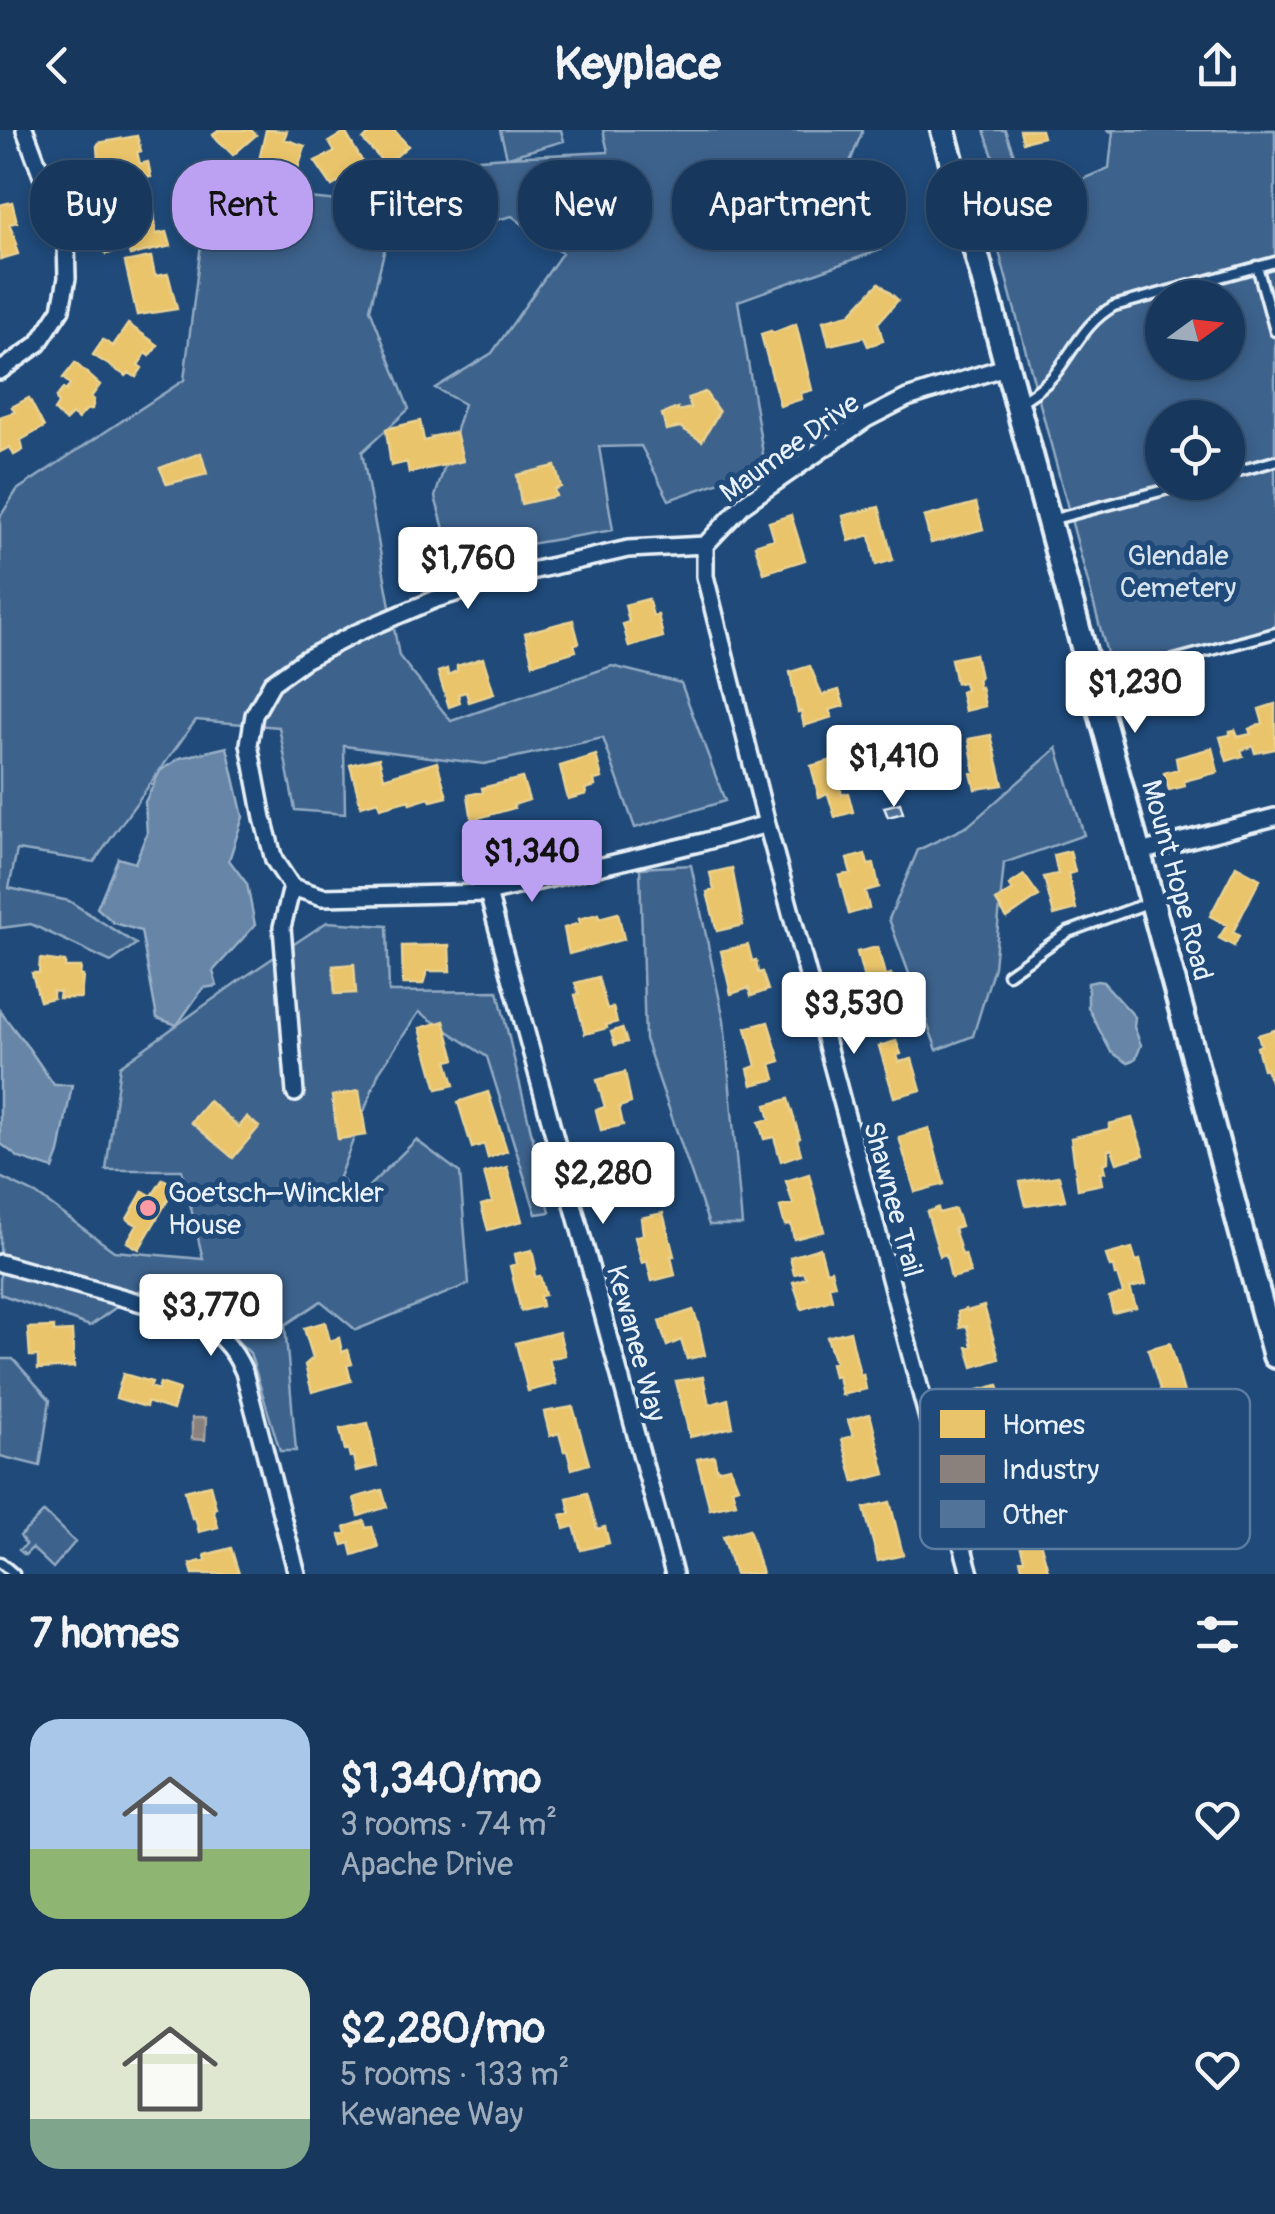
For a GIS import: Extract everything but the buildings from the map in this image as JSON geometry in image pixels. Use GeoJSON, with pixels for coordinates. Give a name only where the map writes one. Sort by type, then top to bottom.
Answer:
{"type":"FeatureCollection","features":[{"type":"Feature","properties":{"kind":"street"},"geometry":{"type":"LineString","coordinates":[[0,371],[38,344],[62,309],[67,278],[66,241],[25,130]]}},
{"type":"Feature","properties":{"kind":"street","name":"Mount Hope Road"},"geometry":{"type":"LineString","coordinates":[[943,130],[1275,1356]]}},
{"type":"Feature","properties":{"kind":"street","name":"Maumee Drive"},"geometry":{"type":"LineString","coordinates":[[705,544],[744,504],[866,419],[907,398],[1008,366]]}},
{"type":"Feature","properties":{"kind":"street"},"geometry":{"type":"LineString","coordinates":[[705,544],[628,548],[518,574],[436,599],[304,660],[272,684],[254,715],[249,744],[263,818],[274,860],[292,887],[323,896],[488,893],[767,824]]}},
{"type":"Feature","properties":{"kind":"street","name":"Shawnee Trail"},"geometry":{"type":"LineString","coordinates":[[705,544],[705,576],[767,824],[920,1389]]}},
{"type":"Feature","properties":{"kind":"street"},"geometry":{"type":"LineString","coordinates":[[1140,852],[1275,817]]}},
{"type":"Feature","properties":{"kind":"street"},"geometry":{"type":"LineString","coordinates":[[292,887],[282,928],[295,1093]]}},
{"type":"Feature","properties":{"kind":"street","name":"Kewanee Way"},"geometry":{"type":"LineString","coordinates":[[488,893],[674,1574]]}},
{"type":"Feature","properties":{"kind":"street"},"geometry":{"type":"LineString","coordinates":[[0,1263],[191,1317],[224,1339],[244,1372],[297,1574]]}},
{"type":"Feature","properties":{"kind":"street","name":"Shawnee Trail"},"geometry":{"type":"LineString","coordinates":[[963,1549],[970,1574]]}},
{"type":"Feature","properties":{"kind":"lane"},"geometry":{"type":"LineString","coordinates":[[1018,403],[1042,388],[1084,330],[1114,306],[1275,262]]}},
{"type":"Feature","properties":{"kind":"lane"},"geometry":{"type":"LineString","coordinates":[[1257,266],[1275,331]]}},
{"type":"Feature","properties":{"kind":"lane"},"geometry":{"type":"LineString","coordinates":[[1245,470],[1275,462]]}},
{"type":"Feature","properties":{"kind":"lane"},"geometry":{"type":"LineString","coordinates":[[1050,521],[1145,495]]}},
{"type":"Feature","properties":{"kind":"lane"},"geometry":{"type":"LineString","coordinates":[[1094,682],[1275,633]]}},
{"type":"Feature","properties":{"kind":"lane"},"geometry":{"type":"LineString","coordinates":[[1008,974],[1068,932],[1152,902]]}},
{"type":"Feature","properties":{"kind":"lane"},"geometry":{"type":"LineString","coordinates":[[0,1562],[14,1574]]}},
{"type":"Feature","properties":{"kind":"green space"},"geometry":{"type":"Polygon","coordinates":[[[500,130],[561,130],[564,141],[508,157],[608,152],[603,130],[863,130],[851,160],[672,160],[672,250],[880,250],[738,301],[765,466],[669,500],[641,446],[599,447],[613,530],[452,557],[435,497],[464,404],[435,388],[492,353],[562,253],[558,250],[652,250],[652,160],[518,160],[518,220],[512,216],[498,220],[498,160],[476,160],[507,157],[500,130]]]}},
{"type":"Feature","properties":{"kind":"green space","name":"Glendale Cemetery"},"geometry":{"type":"Polygon","coordinates":[[[984,130],[1005,130],[1016,160],[994,160],[984,130]]]}},
{"type":"Feature","properties":{"kind":"green space","name":"Glendale Cemetery"},"geometry":{"type":"Polygon","coordinates":[[[1106,130],[1275,130],[1275,638],[1115,683],[999,250],[1087,250],[1087,177],[1109,168],[1113,132],[1106,130]]]}},
{"type":"Feature","properties":{"kind":"green space"},"geometry":{"type":"Polygon","coordinates":[[[313,198],[333,200],[333,250],[385,250],[370,309],[409,409],[362,452],[399,656],[451,721],[612,666],[681,683],[725,801],[635,828],[603,738],[484,764],[344,746],[345,814],[295,810],[279,727],[196,720],[94,862],[17,850],[9,888],[69,901],[136,944],[111,962],[31,924],[0,928],[0,517],[17,490],[184,380],[200,250],[313,250],[313,198]]]}},
{"type":"Feature","properties":{"kind":"green space"},"geometry":{"type":"Polygon","coordinates":[[[1057,748],[1084,835],[1004,863],[994,967],[973,1036],[937,1050],[889,919],[918,850],[968,826],[1057,748]]]}},
{"type":"Feature","properties":{"kind":"green space"},"geometry":{"type":"Polygon","coordinates":[[[691,865],[724,1020],[742,1225],[709,1225],[645,1039],[640,868],[691,865]]]}},
{"type":"Feature","properties":{"kind":"green space"},"geometry":{"type":"Polygon","coordinates":[[[327,922],[387,926],[389,992],[498,991],[550,1212],[536,1214],[487,1057],[419,1012],[379,1072],[339,1177],[358,1197],[416,1140],[460,1173],[469,1284],[356,1330],[321,1301],[285,1325],[296,1451],[280,1451],[250,1353],[213,1317],[140,1290],[90,1326],[0,1294],[0,1177],[36,1194],[114,1251],[203,1259],[182,1170],[106,1170],[120,1066],[327,922]]]}},
{"type":"Feature","properties":{"kind":"green space"},"geometry":{"type":"Polygon","coordinates":[[[0,1359],[13,1359],[50,1400],[40,1466],[0,1456],[0,1359]]]}},
{"type":"Feature","properties":{"kind":"green space"},"geometry":{"type":"Polygon","coordinates":[[[44,1512],[75,1542],[53,1568],[32,1548],[25,1555],[19,1550],[26,1545],[20,1536],[44,1512]]]}},
{"type":"Feature","properties":{"kind":"shaded area"},"geometry":{"type":"Polygon","coordinates":[[[227,747],[243,817],[229,860],[247,884],[255,925],[213,971],[217,986],[203,988],[177,1025],[157,1018],[141,931],[114,923],[97,908],[118,858],[135,863],[147,833],[145,802],[160,771],[180,758],[227,747]]]}},
{"type":"Feature","properties":{"kind":"shaded area"},"geometry":{"type":"Polygon","coordinates":[[[1103,982],[1135,1017],[1134,1027],[1141,1045],[1136,1058],[1128,1063],[1111,1052],[1088,1007],[1088,983],[1103,982]]]}},
{"type":"Feature","properties":{"kind":"shaded area"},"geometry":{"type":"Polygon","coordinates":[[[0,1011],[54,1085],[72,1085],[53,1169],[19,1158],[0,1143],[0,1011]]]}},
{"type":"Feature","properties":{"kind":"place","name":"Goetsch–Winckler House"},"geometry":{"type":"Point","coordinates":[148,1208]}}]}
